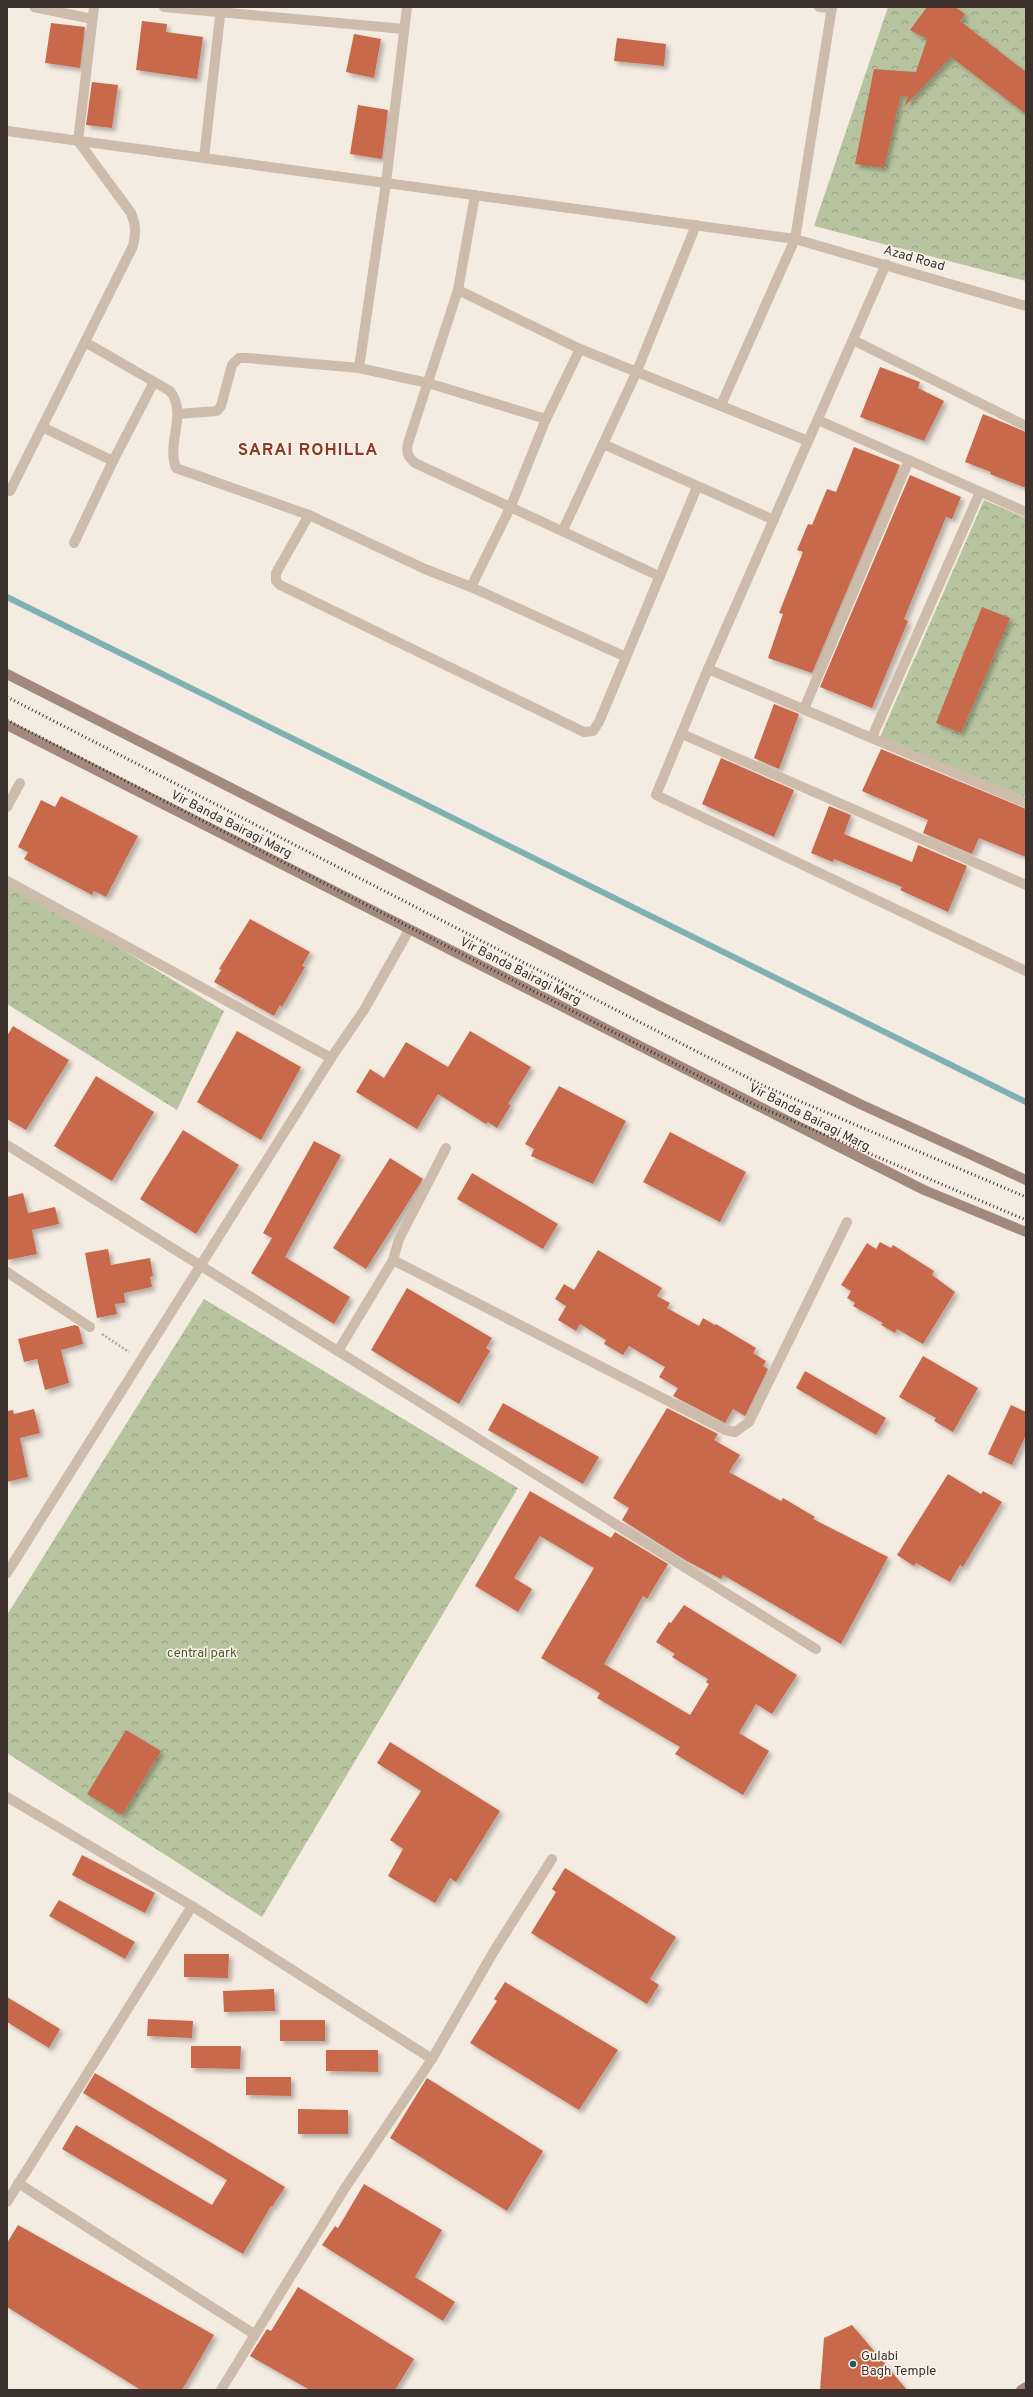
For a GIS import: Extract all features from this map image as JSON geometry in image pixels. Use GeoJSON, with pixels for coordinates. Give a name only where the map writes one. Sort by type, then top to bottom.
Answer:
{"type":"FeatureCollection","features":[{"type":"Feature","properties":{"kind":"main road"},"geometry":{"type":"LineString","coordinates":[[7,674],[658,1005],[860,1104],[1026,1180]]}},
{"type":"Feature","properties":{"kind":"main road","name":"Vir Banda Bairagi Marg"},"geometry":{"type":"LineString","coordinates":[[7,725],[924,1190],[1026,1232]]}},
{"type":"Feature","properties":{"kind":"main road"},"geometry":{"type":"LineString","coordinates":[[1021,2390],[1026,2387]]}},
{"type":"Feature","properties":{"kind":"street"},"geometry":{"type":"LineString","coordinates":[[34,7],[92,19]]}},
{"type":"Feature","properties":{"kind":"street"},"geometry":{"type":"LineString","coordinates":[[10,490],[133,246],[135,224],[124,202],[78,141],[94,7]]}},
{"type":"Feature","properties":{"kind":"street"},"geometry":{"type":"LineString","coordinates":[[164,7],[220,10],[404,29]]}},
{"type":"Feature","properties":{"kind":"street"},"geometry":{"type":"LineString","coordinates":[[359,368],[386,183],[407,7]]}},
{"type":"Feature","properties":{"kind":"street"},"geometry":{"type":"LineString","coordinates":[[721,405],[795,239],[832,8],[819,7]]}},
{"type":"Feature","properties":{"kind":"street"},"geometry":{"type":"LineString","coordinates":[[204,158],[220,10]]}},
{"type":"Feature","properties":{"kind":"street","name":"Azad Road"},"geometry":{"type":"LineString","coordinates":[[7,131],[795,239],[886,264],[1026,306]]}},
{"type":"Feature","properties":{"kind":"street"},"geometry":{"type":"LineString","coordinates":[[475,195],[458,290],[408,443],[406,451],[409,458],[415,463],[563,530],[659,576]]}},
{"type":"Feature","properties":{"kind":"street"},"geometry":{"type":"LineString","coordinates":[[563,530],[637,371],[696,225]]}},
{"type":"Feature","properties":{"kind":"street"},"geometry":{"type":"LineString","coordinates":[[886,264],[708,669],[656,795],[1026,970]]}},
{"type":"Feature","properties":{"kind":"street"},"geometry":{"type":"LineString","coordinates":[[458,290],[580,349],[808,441]]}},
{"type":"Feature","properties":{"kind":"street"},"geometry":{"type":"LineString","coordinates":[[853,340],[1026,426]]}},
{"type":"Feature","properties":{"kind":"street"},"geometry":{"type":"LineString","coordinates":[[85,342],[170,391],[175,398],[178,414],[172,458],[176,468],[309,515],[425,569],[471,587],[626,657]]}},
{"type":"Feature","properties":{"kind":"street"},"geometry":{"type":"LineString","coordinates":[[471,587],[511,506],[546,419],[580,349]]}},
{"type":"Feature","properties":{"kind":"street"},"geometry":{"type":"LineString","coordinates":[[178,414],[217,411],[221,406],[232,365],[239,358],[359,368],[428,383],[546,419]]}},
{"type":"Feature","properties":{"kind":"street"},"geometry":{"type":"LineString","coordinates":[[74,544],[113,461],[154,382]]}},
{"type":"Feature","properties":{"kind":"street"},"geometry":{"type":"LineString","coordinates":[[818,420],[1026,512]]}},
{"type":"Feature","properties":{"kind":"street"},"geometry":{"type":"LineString","coordinates":[[42,427],[113,461]]}},
{"type":"Feature","properties":{"kind":"street"},"geometry":{"type":"LineString","coordinates":[[603,444],[774,520]]}},
{"type":"Feature","properties":{"kind":"street"},"geometry":{"type":"LineString","coordinates":[[804,709],[909,460]]}},
{"type":"Feature","properties":{"kind":"street"},"geometry":{"type":"LineString","coordinates":[[309,515],[276,573],[276,581],[280,585],[584,732],[593,731],[599,722],[697,487]]}},
{"type":"Feature","properties":{"kind":"street"},"geometry":{"type":"LineString","coordinates":[[872,737],[980,492]]}},
{"type":"Feature","properties":{"kind":"street"},"geometry":{"type":"LineString","coordinates":[[708,669],[1026,803]]}},
{"type":"Feature","properties":{"kind":"street"},"geometry":{"type":"LineString","coordinates":[[682,734],[1026,885]]}},
{"type":"Feature","properties":{"kind":"street"},"geometry":{"type":"LineString","coordinates":[[7,807],[20,783]]}},
{"type":"Feature","properties":{"kind":"street"},"geometry":{"type":"LineString","coordinates":[[7,881],[331,1058]]}},
{"type":"Feature","properties":{"kind":"street"},"geometry":{"type":"LineString","coordinates":[[7,1573],[331,1058],[364,1010],[409,930]]}},
{"type":"Feature","properties":{"kind":"street"},"geometry":{"type":"LineString","coordinates":[[7,1145],[816,1648]]}},
{"type":"Feature","properties":{"kind":"street"},"geometry":{"type":"LineString","coordinates":[[338,1351],[393,1260],[399,1239],[446,1148]]}},
{"type":"Feature","properties":{"kind":"street"},"geometry":{"type":"LineString","coordinates":[[393,1260],[725,1430],[735,1432],[749,1422],[846,1222]]}},
{"type":"Feature","properties":{"kind":"street"},"geometry":{"type":"LineString","coordinates":[[7,1272],[90,1327]]}},
{"type":"Feature","properties":{"kind":"street"},"geometry":{"type":"LineString","coordinates":[[7,1797],[192,1906],[432,2059]]}},
{"type":"Feature","properties":{"kind":"street"},"geometry":{"type":"LineString","coordinates":[[221,2390],[345,2188],[432,2059],[494,1951],[552,1859]]}},
{"type":"Feature","properties":{"kind":"street"},"geometry":{"type":"LineString","coordinates":[[7,2202],[192,1906]]}},
{"type":"Feature","properties":{"kind":"street"},"geometry":{"type":"LineString","coordinates":[[18,2183],[254,2334]]}},
{"type":"Feature","properties":{"kind":"path"},"geometry":{"type":"LineString","coordinates":[[90,1327],[141,1360]]}},
{"type":"Feature","properties":{"kind":"green space"},"geometry":{"type":"Polygon","coordinates":[[[888,7],[1026,7],[1026,281],[814,226],[888,7]]]}},
{"type":"Feature","properties":{"kind":"green space"},"geometry":{"type":"Polygon","coordinates":[[[984,500],[1026,518],[1026,792],[1024,797],[880,737],[984,500]]]}},
{"type":"Feature","properties":{"kind":"green space"},"geometry":{"type":"Polygon","coordinates":[[[7,880],[224,1011],[177,1110],[7,1004],[7,880]]]}},
{"type":"Feature","properties":{"kind":"green space","name":"central park"},"geometry":{"type":"Polygon","coordinates":[[[204,1299],[518,1488],[262,1917],[7,1753],[7,1615],[204,1299]]]}},
{"type":"Feature","properties":{"kind":"building"},"geometry":{"type":"Polygon","coordinates":[[[927,7],[955,7],[965,14],[960,21],[1026,72],[1026,114],[951,57],[904,107],[908,97],[901,95],[884,168],[855,164],[874,69],[916,72],[927,39],[910,30],[927,7]]]}},
{"type":"Feature","properties":{"kind":"building"},"geometry":{"type":"Polygon","coordinates":[[[142,21],[167,24],[166,32],[203,37],[197,79],[136,70],[142,21]]]}},
{"type":"Feature","properties":{"kind":"building"},"geometry":{"type":"Polygon","coordinates":[[[51,23],[85,27],[80,68],[45,63],[51,23]]]}},
{"type":"Feature","properties":{"kind":"building"},"geometry":{"type":"Polygon","coordinates":[[[354,34],[381,39],[374,78],[346,72],[354,34]]]}},
{"type":"Feature","properties":{"kind":"building"},"geometry":{"type":"Polygon","coordinates":[[[617,38],[666,44],[664,66],[614,61],[617,38]]]}},
{"type":"Feature","properties":{"kind":"building"},"geometry":{"type":"Polygon","coordinates":[[[92,82],[118,85],[112,128],[86,125],[92,82]]]}},
{"type":"Feature","properties":{"kind":"building"},"geometry":{"type":"Polygon","coordinates":[[[358,105],[388,110],[382,159],[350,154],[358,105]]]}},
{"type":"Feature","properties":{"kind":"building"},"geometry":{"type":"Polygon","coordinates":[[[880,367],[920,382],[918,388],[944,401],[924,441],[860,417],[880,367]]]}},
{"type":"Feature","properties":{"kind":"building"},"geometry":{"type":"Polygon","coordinates":[[[983,414],[1026,432],[1026,488],[990,474],[991,472],[965,462],[983,414]]]}},
{"type":"Feature","properties":{"kind":"building"},"geometry":{"type":"Polygon","coordinates":[[[854,447],[900,465],[812,673],[768,658],[783,614],[779,613],[803,552],[797,550],[808,524],[812,525],[827,489],[836,492],[854,447]]]}},
{"type":"Feature","properties":{"kind":"building"},"geometry":{"type":"Polygon","coordinates":[[[910,475],[961,497],[952,519],[946,517],[904,619],[908,621],[872,708],[820,687],[910,475]]]}},
{"type":"Feature","properties":{"kind":"building"},"geometry":{"type":"Polygon","coordinates":[[[982,607],[1010,618],[961,733],[936,723],[982,607]]]}},
{"type":"Feature","properties":{"kind":"building"},"geometry":{"type":"Polygon","coordinates":[[[774,704],[799,714],[779,769],[754,758],[774,704]]]}},
{"type":"Feature","properties":{"kind":"building"},"geometry":{"type":"Polygon","coordinates":[[[881,749],[1026,809],[1026,857],[979,838],[972,854],[923,833],[928,820],[862,791],[881,749]]]}},
{"type":"Feature","properties":{"kind":"building"},"geometry":{"type":"Polygon","coordinates":[[[721,758],[794,790],[774,837],[702,804],[721,758]]]}},
{"type":"Feature","properties":{"kind":"building"},"geometry":{"type":"Polygon","coordinates":[[[61,796],[138,836],[106,897],[94,891],[92,895],[24,859],[28,852],[18,847],[41,800],[55,807],[61,796]]]}},
{"type":"Feature","properties":{"kind":"building"},"geometry":{"type":"Polygon","coordinates":[[[829,806],[851,815],[844,834],[912,862],[918,845],[967,866],[948,912],[900,890],[902,887],[834,859],[833,862],[811,853],[829,806]]]}},
{"type":"Feature","properties":{"kind":"building"},"geometry":{"type":"Polygon","coordinates":[[[250,919],[310,952],[302,966],[305,967],[282,1007],[280,1005],[274,1016],[214,982],[221,970],[219,969],[250,919]]]}},
{"type":"Feature","properties":{"kind":"building"},"geometry":{"type":"Polygon","coordinates":[[[13,1026],[69,1060],[26,1130],[7,1119],[7,1036],[13,1026]]]}},
{"type":"Feature","properties":{"kind":"building"},"geometry":{"type":"Polygon","coordinates":[[[237,1031],[301,1067],[261,1140],[197,1102],[237,1031]]]}},
{"type":"Feature","properties":{"kind":"building"},"geometry":{"type":"Polygon","coordinates":[[[470,1031],[531,1067],[508,1104],[511,1105],[497,1128],[488,1122],[486,1124],[438,1094],[417,1129],[356,1092],[370,1069],[384,1078],[406,1042],[448,1067],[470,1031]]]}},
{"type":"Feature","properties":{"kind":"building"},"geometry":{"type":"Polygon","coordinates":[[[96,1076],[154,1112],[112,1181],[54,1146],[96,1076]]]}},
{"type":"Feature","properties":{"kind":"building"},"geometry":{"type":"Polygon","coordinates":[[[559,1086],[626,1121],[593,1184],[531,1156],[534,1149],[525,1144],[559,1086]]]}},
{"type":"Feature","properties":{"kind":"building"},"geometry":{"type":"Polygon","coordinates":[[[183,1130],[239,1165],[196,1234],[140,1199],[183,1130]]]}},
{"type":"Feature","properties":{"kind":"building"},"geometry":{"type":"Polygon","coordinates":[[[670,1132],[746,1172],[720,1222],[643,1182],[670,1132]]]}},
{"type":"Feature","properties":{"kind":"building"},"geometry":{"type":"Polygon","coordinates":[[[314,1141],[341,1155],[285,1257],[350,1297],[334,1324],[251,1273],[272,1238],[263,1233],[314,1141]]]}},
{"type":"Feature","properties":{"kind":"building"},"geometry":{"type":"Polygon","coordinates":[[[390,1158],[423,1179],[366,1269],[333,1248],[390,1158]]]}},
{"type":"Feature","properties":{"kind":"building"},"geometry":{"type":"Polygon","coordinates":[[[472,1173],[558,1224],[543,1249],[457,1199],[472,1173]]]}},
{"type":"Feature","properties":{"kind":"building"},"geometry":{"type":"Polygon","coordinates":[[[23,1193],[28,1213],[55,1207],[59,1224],[32,1230],[37,1254],[7,1260],[7,1197],[23,1193]]]}},
{"type":"Feature","properties":{"kind":"building"},"geometry":{"type":"Polygon","coordinates":[[[880,1242],[891,1248],[893,1245],[934,1271],[932,1275],[955,1292],[923,1344],[897,1329],[895,1333],[881,1325],[883,1323],[853,1306],[855,1303],[847,1298],[851,1291],[841,1285],[867,1243],[876,1249],[880,1242]]]}},
{"type":"Feature","properties":{"kind":"building"},"geometry":{"type":"Polygon","coordinates":[[[108,1249],[111,1265],[150,1258],[153,1276],[150,1277],[152,1287],[124,1293],[125,1303],[115,1304],[117,1314],[97,1318],[85,1253],[108,1249]]]}},
{"type":"Feature","properties":{"kind":"building"},"geometry":{"type":"Polygon","coordinates":[[[598,1250],[662,1288],[657,1296],[670,1303],[667,1308],[699,1326],[703,1318],[756,1348],[753,1353],[766,1361],[763,1366],[768,1369],[745,1416],[733,1409],[725,1423],[673,1396],[678,1388],[659,1377],[665,1367],[629,1346],[623,1355],[604,1344],[606,1340],[580,1324],[576,1331],[558,1320],[566,1306],[555,1299],[564,1284],[574,1290],[598,1250]]]}},
{"type":"Feature","properties":{"kind":"building"},"geometry":{"type":"Polygon","coordinates":[[[407,1288],[492,1338],[486,1348],[490,1351],[459,1404],[371,1350],[407,1288]]]}},
{"type":"Feature","properties":{"kind":"building"},"geometry":{"type":"Polygon","coordinates":[[[75,1325],[79,1327],[83,1344],[61,1350],[69,1383],[45,1390],[37,1359],[24,1362],[18,1339],[75,1325]]]}},
{"type":"Feature","properties":{"kind":"building"},"geometry":{"type":"Polygon","coordinates":[[[923,1356],[978,1388],[953,1432],[934,1421],[936,1418],[899,1397],[923,1356]]]}},
{"type":"Feature","properties":{"kind":"building"},"geometry":{"type":"Polygon","coordinates":[[[805,1371],[886,1418],[876,1435],[796,1388],[805,1371]]]}},
{"type":"Feature","properties":{"kind":"building"},"geometry":{"type":"Polygon","coordinates":[[[503,1403],[599,1457],[583,1484],[488,1430],[503,1403]]]}},
{"type":"Feature","properties":{"kind":"building"},"geometry":{"type":"Polygon","coordinates":[[[1011,1405],[1026,1412],[1026,1435],[1012,1465],[988,1454],[1011,1405]]]}},
{"type":"Feature","properties":{"kind":"building"},"geometry":{"type":"Polygon","coordinates":[[[667,1408],[718,1434],[714,1440],[740,1455],[729,1472],[781,1501],[783,1498],[815,1517],[813,1519],[888,1557],[841,1644],[723,1575],[721,1579],[685,1560],[622,1520],[629,1508],[613,1498],[667,1408]]]}},
{"type":"Feature","properties":{"kind":"building"},"geometry":{"type":"Polygon","coordinates":[[[34,1409],[40,1433],[20,1438],[28,1477],[7,1482],[7,1411],[13,1410],[14,1414],[34,1409]]]}},
{"type":"Feature","properties":{"kind":"building"},"geometry":{"type":"Polygon","coordinates":[[[948,1474],[981,1494],[983,1491],[1002,1502],[963,1567],[960,1565],[950,1582],[916,1563],[914,1566],[897,1555],[948,1474]]]}},
{"type":"Feature","properties":{"kind":"building"},"geometry":{"type":"Polygon","coordinates":[[[530,1491],[611,1538],[615,1532],[668,1564],[647,1599],[643,1596],[604,1664],[690,1715],[709,1684],[706,1682],[708,1679],[672,1657],[675,1654],[656,1642],[669,1622],[671,1623],[684,1605],[797,1675],[772,1714],[756,1704],[739,1733],[769,1751],[743,1795],[675,1754],[680,1747],[597,1698],[600,1693],[541,1658],[594,1568],[540,1536],[514,1578],[532,1589],[518,1612],[475,1586],[530,1491]]]}},
{"type":"Feature","properties":{"kind":"building"},"geometry":{"type":"Polygon","coordinates":[[[126,1730],[161,1751],[122,1815],[87,1794],[126,1730]]]}},
{"type":"Feature","properties":{"kind":"building"},"geometry":{"type":"Polygon","coordinates":[[[390,1742],[500,1811],[456,1882],[450,1878],[435,1903],[388,1876],[403,1849],[390,1840],[421,1791],[377,1763],[390,1742]]]}},
{"type":"Feature","properties":{"kind":"building"},"geometry":{"type":"Polygon","coordinates":[[[82,1855],[155,1893],[145,1913],[72,1875],[82,1855]]]}},
{"type":"Feature","properties":{"kind":"building"},"geometry":{"type":"Polygon","coordinates":[[[565,1868],[676,1937],[650,1979],[659,1985],[647,2004],[531,1933],[556,1892],[552,1889],[565,1868]]]}},
{"type":"Feature","properties":{"kind":"building"},"geometry":{"type":"Polygon","coordinates":[[[59,1900],[135,1942],[125,1959],[49,1916],[59,1900]]]}},
{"type":"Feature","properties":{"kind":"building"},"geometry":{"type":"Polygon","coordinates":[[[184,1954],[229,1954],[228,1978],[184,1977],[184,1954]]]}},
{"type":"Feature","properties":{"kind":"building"},"geometry":{"type":"Polygon","coordinates":[[[505,1982],[618,2050],[579,2110],[470,2043],[497,2001],[494,1999],[505,1982]]]}},
{"type":"Feature","properties":{"kind":"building"},"geometry":{"type":"Polygon","coordinates":[[[274,1989],[275,2011],[224,2012],[223,1991],[274,1989]]]}},
{"type":"Feature","properties":{"kind":"building"},"geometry":{"type":"Polygon","coordinates":[[[7,1997],[60,2029],[49,2048],[7,2022],[7,1997]]]}},
{"type":"Feature","properties":{"kind":"building"},"geometry":{"type":"Polygon","coordinates":[[[148,2019],[193,2021],[192,2038],[147,2036],[148,2019]]]}},
{"type":"Feature","properties":{"kind":"building"},"geometry":{"type":"Polygon","coordinates":[[[280,2020],[325,2020],[325,2041],[280,2041],[280,2020]]]}},
{"type":"Feature","properties":{"kind":"building"},"geometry":{"type":"Polygon","coordinates":[[[191,2046],[241,2046],[240,2069],[191,2068],[191,2046]]]}},
{"type":"Feature","properties":{"kind":"building"},"geometry":{"type":"Polygon","coordinates":[[[326,2050],[378,2050],[378,2072],[326,2071],[326,2050]]]}},
{"type":"Feature","properties":{"kind":"building"},"geometry":{"type":"Polygon","coordinates":[[[95,2073],[285,2187],[272,2207],[271,2206],[243,2254],[62,2149],[76,2125],[212,2205],[227,2180],[83,2093],[95,2073]]]}},
{"type":"Feature","properties":{"kind":"building"},"geometry":{"type":"Polygon","coordinates":[[[246,2077],[291,2077],[291,2096],[246,2095],[246,2077]]]}},
{"type":"Feature","properties":{"kind":"building"},"geometry":{"type":"Polygon","coordinates":[[[427,2078],[543,2151],[507,2211],[390,2138],[427,2078]]]}},
{"type":"Feature","properties":{"kind":"building"},"geometry":{"type":"Polygon","coordinates":[[[298,2109],[348,2110],[348,2134],[298,2134],[298,2109]]]}},
{"type":"Feature","properties":{"kind":"building"},"geometry":{"type":"Polygon","coordinates":[[[364,2184],[442,2230],[415,2277],[455,2302],[443,2321],[322,2245],[335,2226],[338,2228],[364,2184]]]}},
{"type":"Feature","properties":{"kind":"building"},"geometry":{"type":"Polygon","coordinates":[[[18,2225],[214,2335],[182,2390],[141,2390],[7,2307],[7,2243],[18,2225]]]}},
{"type":"Feature","properties":{"kind":"building"},"geometry":{"type":"Polygon","coordinates":[[[298,2287],[414,2359],[395,2390],[310,2390],[250,2356],[267,2329],[271,2331],[298,2287]]]}},
{"type":"Feature","properties":{"kind":"building","name":"Gulabi Bagh Temple"},"geometry":{"type":"Polygon","coordinates":[[[852,2325],[907,2390],[820,2390],[824,2338],[852,2325]]]}},
{"type":"Feature","properties":{"kind":"waterway"},"geometry":{"type":"LineString","coordinates":[[7,597],[1026,1102]]}},
{"type":"Feature","properties":{"kind":"railway"},"geometry":{"type":"LineString","coordinates":[[7,697],[764,1086],[1026,1197]]}},
{"type":"Feature","properties":{"kind":"railway"},"geometry":{"type":"LineString","coordinates":[[7,720],[755,1105],[1026,1220]]}},
{"type":"Feature","properties":{"kind":"place","name":"Gulabi Bagh Temple"},"geometry":{"type":"Point","coordinates":[853,2364]}},
{"type":"Feature","properties":{"kind":"district","name":"SARAI ROHILLA"},"geometry":{"type":"Point","coordinates":[308,451]}}]}
